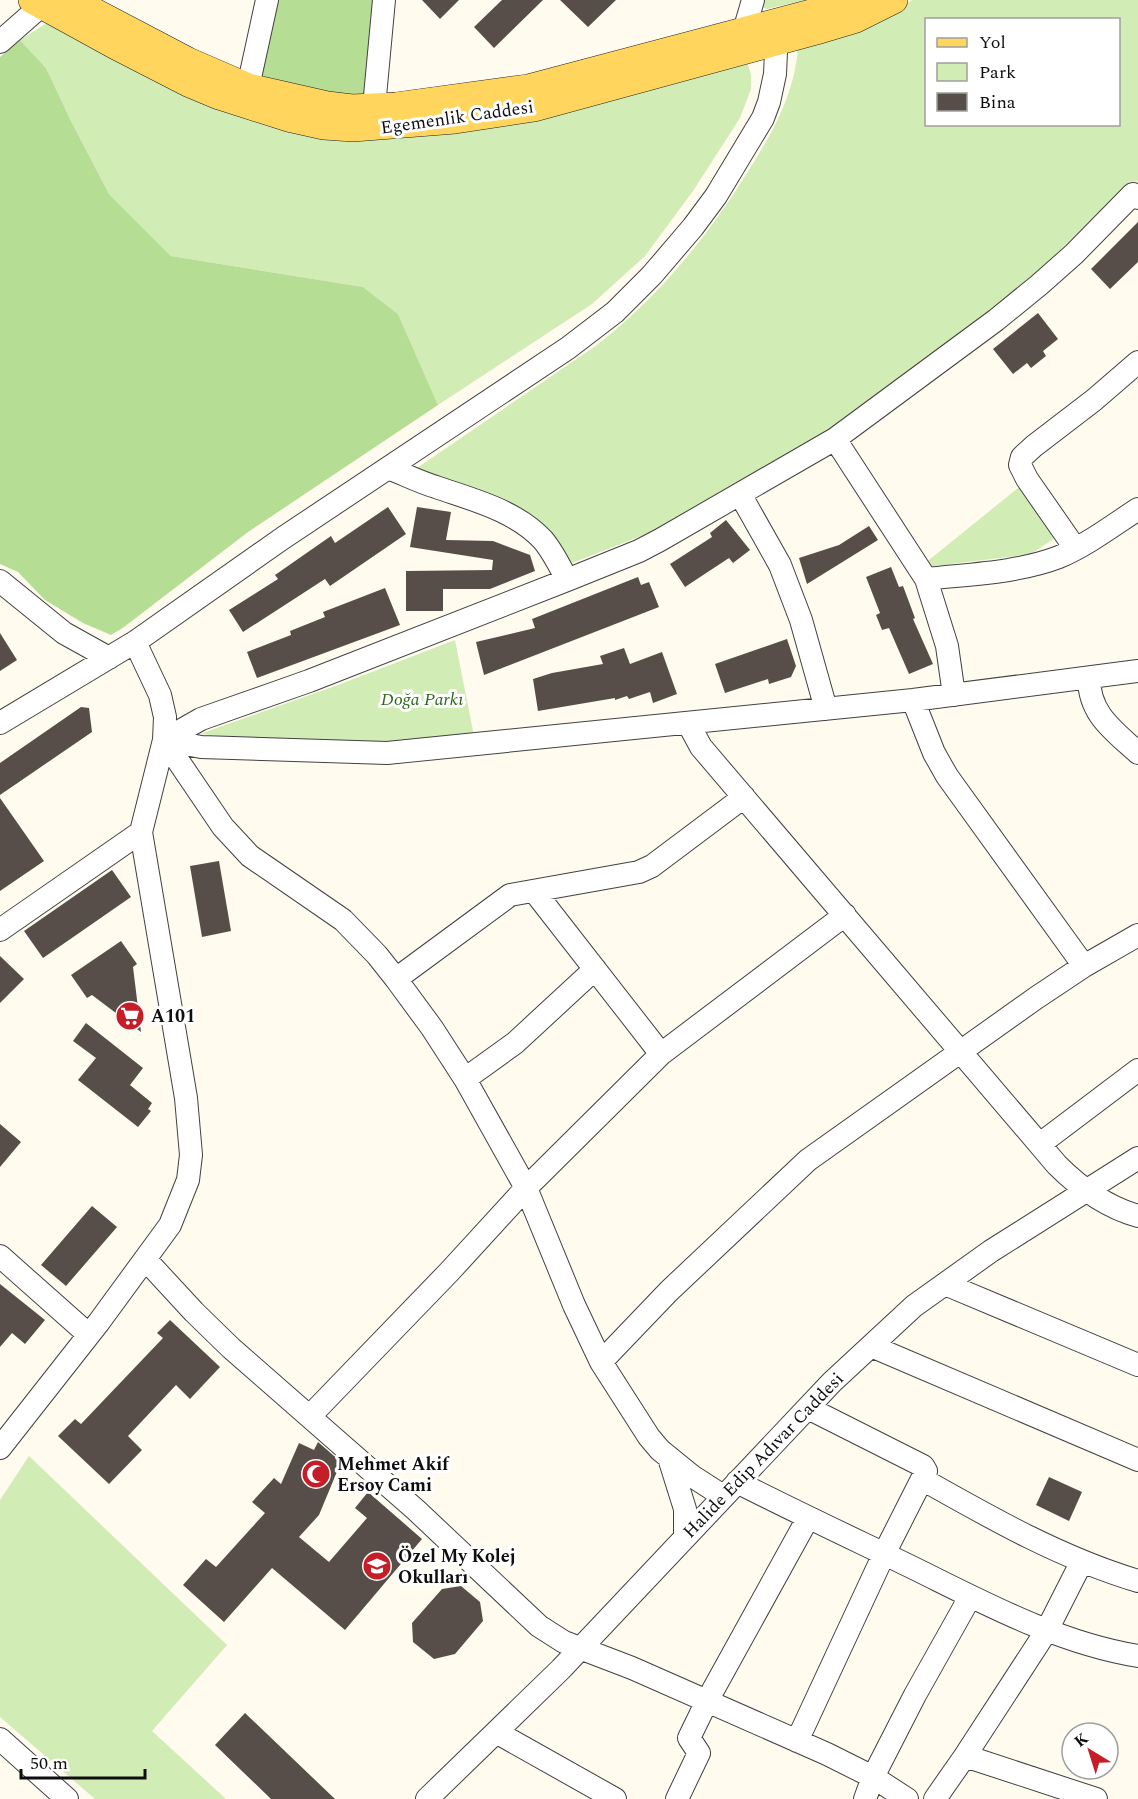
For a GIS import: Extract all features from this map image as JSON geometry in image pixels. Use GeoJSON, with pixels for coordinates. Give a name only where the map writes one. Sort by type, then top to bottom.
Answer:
{"type":"FeatureCollection","features":[{"type":"Feature","properties":{"kind":"main road","name":"Egemenlik Caddesi"},"geometry":{"type":"LineString","coordinates":[[72,0],[188,61],[248,87],[327,105],[374,107],[528,88],[744,31],[773,33],[856,19],[894,0]]}},
{"type":"Feature","properties":{"kind":"main road","name":"Egemenlik Caddesi"},"geometry":{"type":"LineString","coordinates":[[37,3],[177,78],[219,96],[288,118],[324,126],[353,128],[455,120],[534,108],[773,33],[850,0]]}},
{"type":"Feature","properties":{"kind":"street"},"geometry":{"type":"LineString","coordinates":[[248,87],[267,0]]}},
{"type":"Feature","properties":{"kind":"street"},"geometry":{"type":"LineString","coordinates":[[374,107],[384,0]]}},
{"type":"Feature","properties":{"kind":"street"},"geometry":{"type":"LineString","coordinates":[[744,31],[753,0]]}},
{"type":"Feature","properties":{"kind":"street"},"geometry":{"type":"LineString","coordinates":[[0,42],[37,3]]}},
{"type":"Feature","properties":{"kind":"street"},"geometry":{"type":"LineString","coordinates":[[0,723],[135,642],[388,468],[568,348],[615,312],[652,275],[693,227],[716,196],[763,117],[773,85],[773,33]]}},
{"type":"Feature","properties":{"kind":"street"},"geometry":{"type":"LineString","coordinates":[[164,740],[201,719],[309,681],[639,551],[835,439],[996,320],[1074,254],[1133,194],[1138,198]]}},
{"type":"Feature","properties":{"kind":"street"},"geometry":{"type":"LineString","coordinates":[[1075,548],[1027,479],[1020,465],[1022,457],[1138,362]]}},
{"type":"Feature","properties":{"kind":"street"},"geometry":{"type":"LineString","coordinates":[[835,439],[926,579],[947,646],[954,695]]}},
{"type":"Feature","properties":{"kind":"street"},"geometry":{"type":"LineString","coordinates":[[388,468],[433,487],[472,498],[521,523],[542,540],[556,559],[567,580]]}},
{"type":"Feature","properties":{"kind":"street"},"geometry":{"type":"LineString","coordinates":[[740,494],[780,565],[801,620],[826,709]]}},
{"type":"Feature","properties":{"kind":"street"},"geometry":{"type":"LineString","coordinates":[[926,579],[1024,567],[1058,557],[1089,542],[1138,509]]}},
{"type":"Feature","properties":{"kind":"street"},"geometry":{"type":"LineString","coordinates":[[0,581],[64,633],[110,658]]}},
{"type":"Feature","properties":{"kind":"street"},"geometry":{"type":"LineString","coordinates":[[0,1448],[146,1260],[170,1225],[188,1180],[191,1155],[186,1098],[141,832],[164,740],[165,717],[160,694],[135,642]]}},
{"type":"Feature","properties":{"kind":"street"},"geometry":{"type":"LineString","coordinates":[[164,740],[201,747],[387,753],[913,700],[1138,671]]}},
{"type":"Feature","properties":{"kind":"street"},"geometry":{"type":"LineString","coordinates":[[1089,678],[1092,701],[1098,714],[1138,753]]}},
{"type":"Feature","properties":{"kind":"street"},"geometry":{"type":"LineString","coordinates":[[913,700],[933,753],[947,776],[1084,966]]}},
{"type":"Feature","properties":{"kind":"street"},"geometry":{"type":"LineString","coordinates":[[688,723],[701,747],[960,1052],[1075,1183],[1129,1214],[1138,1216]]}},
{"type":"Feature","properties":{"kind":"street"},"geometry":{"type":"LineString","coordinates":[[164,740],[223,826],[250,856],[343,920],[377,955],[432,1028],[465,1079],[526,1188],[574,1305],[601,1362],[649,1437],[669,1458],[692,1476],[808,1518],[970,1597],[1047,1630],[1114,1653],[1138,1656]]}},
{"type":"Feature","properties":{"kind":"street"},"geometry":{"type":"LineString","coordinates":[[396,979],[510,895],[639,872],[652,866],[744,797]]}},
{"type":"Feature","properties":{"kind":"street"},"geometry":{"type":"LineString","coordinates":[[0,930],[141,832]]}},
{"type":"Feature","properties":{"kind":"street"},"geometry":{"type":"LineString","coordinates":[[534,891],[661,1054]]}},
{"type":"Feature","properties":{"kind":"street"},"geometry":{"type":"LineString","coordinates":[[310,1416],[450,1271],[526,1188],[661,1054],[845,915]]}},
{"type":"Feature","properties":{"kind":"street"},"geometry":{"type":"LineString","coordinates":[[601,1362],[669,1291],[808,1160],[1084,966],[1138,934]]}},
{"type":"Feature","properties":{"kind":"street"},"geometry":{"type":"LineString","coordinates":[[465,1079],[515,1043],[595,969]]}},
{"type":"Feature","properties":{"kind":"street"},"geometry":{"type":"LineString","coordinates":[[1040,1144],[1138,1070]]}},
{"type":"Feature","properties":{"kind":"street","name":"Halide Edip Adıvar Caddesi"},"geometry":{"type":"LineString","coordinates":[[431,1798],[581,1647],[808,1408],[914,1306],[991,1251],[1138,1158]]}},
{"type":"Feature","properties":{"kind":"street"},"geometry":{"type":"LineString","coordinates":[[0,1256],[89,1335]]}},
{"type":"Feature","properties":{"kind":"street"},"geometry":{"type":"LineString","coordinates":[[146,1260],[231,1348],[416,1510],[539,1626],[564,1642],[581,1647],[797,1741],[873,1778],[907,1799]]}},
{"type":"Feature","properties":{"kind":"street"},"geometry":{"type":"LineString","coordinates":[[945,1284],[1138,1365]]}},
{"type":"Feature","properties":{"kind":"street"},"geometry":{"type":"LineString","coordinates":[[871,1346],[1138,1460]]}},
{"type":"Feature","properties":{"kind":"street"},"geometry":{"type":"LineString","coordinates":[[797,1741],[884,1554],[926,1471],[923,1466],[808,1408]]}},
{"type":"Feature","properties":{"kind":"street"},"geometry":{"type":"LineString","coordinates":[[669,1458],[685,1509],[685,1536]]}},
{"type":"Feature","properties":{"kind":"street"},"geometry":{"type":"LineString","coordinates":[[922,1479],[990,1518],[1048,1547],[1138,1581]]}},
{"type":"Feature","properties":{"kind":"street"},"geometry":{"type":"LineString","coordinates":[[677,1799],[699,1753],[689,1738],[706,1701],[808,1518]]}},
{"type":"Feature","properties":{"kind":"street"},"geometry":{"type":"LineString","coordinates":[[935,1799],[966,1756],[1047,1630],[1082,1561]]}},
{"type":"Feature","properties":{"kind":"street"},"geometry":{"type":"LineString","coordinates":[[866,1799],[873,1778],[915,1695],[970,1597]]}},
{"type":"Feature","properties":{"kind":"street"},"geometry":{"type":"LineString","coordinates":[[496,1732],[615,1799]]}},
{"type":"Feature","properties":{"kind":"street"},"geometry":{"type":"LineString","coordinates":[[0,1739],[67,1799]]}},
{"type":"Feature","properties":{"kind":"street"},"geometry":{"type":"LineString","coordinates":[[966,1756],[1096,1799]]}},
{"type":"Feature","properties":{"kind":"green space"},"geometry":{"type":"Polygon","coordinates":[[[276,0],[375,0],[366,96],[355,97],[258,77],[276,0]]]}},
{"type":"Feature","properties":{"kind":"green space"},"geometry":{"type":"Polygon","coordinates":[[[764,0],[805,0],[767,9],[762,7],[764,0]]]}},
{"type":"Feature","properties":{"kind":"green space"},"geometry":{"type":"Polygon","coordinates":[[[912,0],[1138,0],[1138,181],[1129,182],[1047,263],[963,333],[847,419],[667,526],[572,563],[551,536],[417,468],[597,345],[619,327],[680,266],[715,221],[765,143],[787,97],[798,47],[905,5],[912,0]]]}},
{"type":"Feature","properties":{"kind":"green space"},"geometry":{"type":"Polygon","coordinates":[[[47,23],[218,109],[747,61],[751,75],[751,89],[740,118],[693,191],[645,256],[592,304],[438,405],[398,314],[363,287],[171,256],[109,194],[46,68],[20,40],[47,23]]]}},
{"type":"Feature","properties":{"kind":"green space"},"geometry":{"type":"Polygon","coordinates":[[[20,40],[46,68],[109,194],[171,256],[363,287],[398,314],[438,405],[248,532],[111,635],[83,623],[45,600],[18,572],[0,564],[0,57],[20,40]]]}},
{"type":"Feature","properties":{"kind":"green space"},"geometry":{"type":"Polygon","coordinates":[[[1023,484],[1055,538],[1031,554],[927,567],[924,564],[1023,484]]]}},
{"type":"Feature","properties":{"kind":"green space","name":"Doğa Parkı"},"geometry":{"type":"Polygon","coordinates":[[[455,640],[474,736],[429,742],[291,743],[200,734],[338,685],[455,640]]]}},
{"type":"Feature","properties":{"kind":"green space"},"geometry":{"type":"Polygon","coordinates":[[[29,1456],[227,1645],[152,1731],[226,1799],[95,1799],[0,1717],[0,1500],[29,1456]]]}},
{"type":"Feature","properties":{"kind":"building"},"geometry":{"type":"Polygon","coordinates":[[[422,0],[459,0],[440,19],[422,0]]]}},
{"type":"Feature","properties":{"kind":"building"},"geometry":{"type":"Polygon","coordinates":[[[502,0],[543,0],[494,48],[474,27],[502,0]]]}},
{"type":"Feature","properties":{"kind":"building"},"geometry":{"type":"Polygon","coordinates":[[[560,0],[616,0],[588,27],[560,0]]]}},
{"type":"Feature","properties":{"kind":"building"},"geometry":{"type":"Polygon","coordinates":[[[1138,222],[1138,262],[1110,289],[1091,269],[1138,222]]]}},
{"type":"Feature","properties":{"kind":"building"},"geometry":{"type":"Polygon","coordinates":[[[1038,313],[1058,339],[1043,351],[1046,356],[1031,368],[1027,363],[1013,374],[993,349],[1038,313]]]}},
{"type":"Feature","properties":{"kind":"building"},"geometry":{"type":"Polygon","coordinates":[[[388,507],[406,534],[330,586],[325,579],[243,632],[229,610],[278,579],[275,575],[331,536],[335,543],[388,507]]]}},
{"type":"Feature","properties":{"kind":"building"},"geometry":{"type":"Polygon","coordinates":[[[417,507],[451,512],[446,540],[493,541],[530,555],[535,571],[490,589],[443,589],[443,611],[406,611],[406,571],[492,570],[493,560],[410,547],[417,507]]]}},
{"type":"Feature","properties":{"kind":"building"},"geometry":{"type":"Polygon","coordinates":[[[726,520],[750,550],[733,563],[729,558],[685,587],[670,564],[712,537],[710,533],[726,520]]]}},
{"type":"Feature","properties":{"kind":"building"},"geometry":{"type":"Polygon","coordinates":[[[869,526],[878,540],[807,584],[799,558],[839,545],[869,526]]]}},
{"type":"Feature","properties":{"kind":"building"},"geometry":{"type":"Polygon","coordinates":[[[891,567],[899,587],[903,586],[915,618],[913,619],[933,664],[909,674],[889,628],[882,630],[876,615],[880,613],[866,577],[891,567]]]}},
{"type":"Feature","properties":{"kind":"building"},"geometry":{"type":"Polygon","coordinates":[[[638,577],[641,585],[649,582],[659,607],[484,675],[476,642],[535,628],[532,619],[638,577]]]}},
{"type":"Feature","properties":{"kind":"building"},"geometry":{"type":"Polygon","coordinates":[[[385,588],[400,625],[257,678],[247,652],[291,635],[290,631],[325,617],[323,612],[385,588]]]}},
{"type":"Feature","properties":{"kind":"building"},"geometry":{"type":"Polygon","coordinates":[[[0,633],[17,660],[0,671],[0,633]]]}},
{"type":"Feature","properties":{"kind":"building"},"geometry":{"type":"Polygon","coordinates":[[[787,639],[796,666],[791,677],[769,684],[768,679],[725,693],[715,664],[787,639]]]}},
{"type":"Feature","properties":{"kind":"building"},"geometry":{"type":"Polygon","coordinates":[[[624,648],[630,664],[662,652],[677,694],[653,703],[650,692],[629,699],[627,696],[615,700],[615,698],[538,711],[533,679],[552,673],[603,664],[600,656],[624,648]]]}},
{"type":"Feature","properties":{"kind":"building"},"geometry":{"type":"Polygon","coordinates":[[[81,707],[89,708],[92,732],[0,795],[0,763],[81,707]]]}},
{"type":"Feature","properties":{"kind":"building"},"geometry":{"type":"Polygon","coordinates":[[[0,798],[44,861],[0,891],[0,798]]]}},
{"type":"Feature","properties":{"kind":"building"},"geometry":{"type":"Polygon","coordinates":[[[219,861],[231,931],[202,937],[190,866],[219,861]]]}},
{"type":"Feature","properties":{"kind":"building"},"geometry":{"type":"Polygon","coordinates":[[[112,870],[131,897],[43,958],[24,931],[112,870]]]}},
{"type":"Feature","properties":{"kind":"building"},"geometry":{"type":"Polygon","coordinates":[[[121,941],[137,964],[133,967],[141,1032],[92,995],[87,998],[71,975],[121,941]]]}},
{"type":"Feature","properties":{"kind":"building"},"geometry":{"type":"Polygon","coordinates":[[[0,956],[24,979],[0,1003],[0,956]]]}},
{"type":"Feature","properties":{"kind":"building"},"geometry":{"type":"Polygon","coordinates":[[[86,1023],[143,1068],[130,1085],[152,1103],[148,1109],[151,1111],[138,1127],[78,1080],[96,1058],[73,1041],[86,1023]]]}},
{"type":"Feature","properties":{"kind":"building"},"geometry":{"type":"Polygon","coordinates":[[[0,1124],[21,1142],[0,1167],[0,1124]]]}},
{"type":"Feature","properties":{"kind":"building"},"geometry":{"type":"Polygon","coordinates":[[[92,1206],[117,1227],[66,1286],[41,1265],[92,1206]]]}},
{"type":"Feature","properties":{"kind":"building"},"geometry":{"type":"Polygon","coordinates":[[[0,1284],[45,1320],[25,1344],[12,1333],[0,1347],[0,1284]]]}},
{"type":"Feature","properties":{"kind":"building"},"geometry":{"type":"Polygon","coordinates":[[[170,1320],[220,1367],[190,1399],[176,1385],[128,1436],[142,1450],[109,1484],[58,1436],[75,1419],[81,1424],[163,1338],[157,1333],[170,1320]]]}},
{"type":"Feature","properties":{"kind":"building"},"geometry":{"type":"Polygon","coordinates":[[[318,1442],[341,1462],[319,1515],[299,1537],[329,1562],[367,1518],[355,1508],[368,1492],[422,1539],[345,1630],[272,1568],[224,1622],[183,1585],[206,1559],[216,1567],[265,1513],[252,1502],[274,1478],[281,1484],[299,1443],[314,1450],[318,1442]]]}},
{"type":"Feature","properties":{"kind":"building"},"geometry":{"type":"Polygon","coordinates":[[[1049,1477],[1082,1492],[1069,1521],[1036,1505],[1049,1477]]]}},
{"type":"Feature","properties":{"kind":"building"},"geometry":{"type":"Polygon","coordinates":[[[461,1586],[480,1602],[483,1621],[455,1654],[434,1659],[413,1642],[412,1623],[442,1589],[461,1586]]]}},
{"type":"Feature","properties":{"kind":"building"},"geometry":{"type":"Polygon","coordinates":[[[245,1713],[335,1799],[271,1799],[215,1745],[245,1713]]]}},
{"type":"Feature","properties":{"kind":"place","name":"A101"},"geometry":{"type":"Point","coordinates":[130,1016]}},
{"type":"Feature","properties":{"kind":"place","name":"Mehmet Akif Ersoy Cami"},"geometry":{"type":"Point","coordinates":[316,1474]}},
{"type":"Feature","properties":{"kind":"place","name":"Özel My Kolej Okulları"},"geometry":{"type":"Point","coordinates":[377,1566]}}]}
